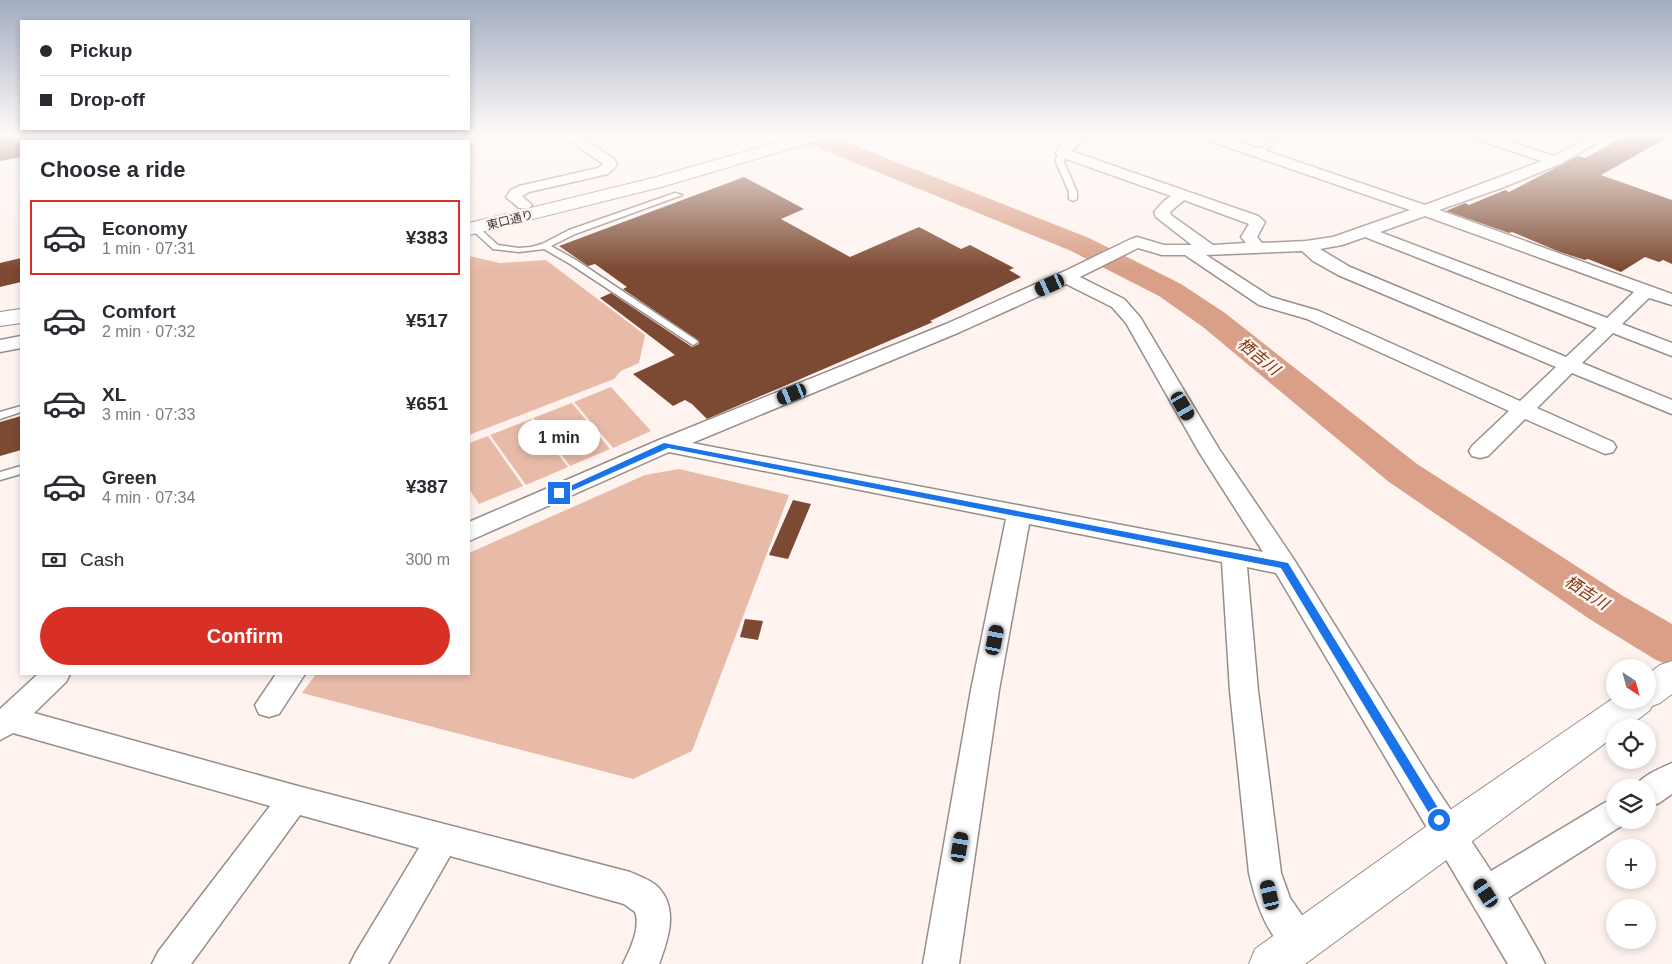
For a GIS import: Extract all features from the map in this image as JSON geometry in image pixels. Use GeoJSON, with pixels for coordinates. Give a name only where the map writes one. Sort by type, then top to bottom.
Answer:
{"type":"FeatureCollection","features":[{"type":"Feature","properties":{"kind":"street"},"geometry":{"type":"LineString","coordinates":[[524,205],[514,197],[516,193],[524,189],[564,180]]}},
{"type":"Feature","properties":{"kind":"street","name":"東口通り"},"geometry":{"type":"LineString","coordinates":[[470,225],[524,205],[624,180]]}},
{"type":"Feature","properties":{"kind":"street","name":"東口通り"},"geometry":{"type":"LineString","coordinates":[[470,225],[664,180]]}},
{"type":"Feature","properties":{"kind":"street"},"geometry":{"type":"LineString","coordinates":[[1139,180],[1257,222],[1249,237],[1256,246]]}},
{"type":"Feature","properties":{"kind":"street"},"geometry":{"type":"LineString","coordinates":[[1337,180],[1672,300]]}},
{"type":"Feature","properties":{"kind":"street"},"geometry":{"type":"LineString","coordinates":[[470,532],[667,445],[953,328],[1069,276],[1137,242],[1162,250],[1198,250],[1256,246],[1306,246],[1336,242],[1426,211],[1506,180]]}},
{"type":"Feature","properties":{"kind":"street"},"geometry":{"type":"LineString","coordinates":[[1182,195],[1169,204],[1162,212],[1164,217],[1198,250],[1265,301],[1313,315],[1605,447]]}},
{"type":"Feature","properties":{"kind":"street"},"geometry":{"type":"LineString","coordinates":[[1367,232],[1672,350]]}},
{"type":"Feature","properties":{"kind":"street"},"geometry":{"type":"LineString","coordinates":[[1306,246],[1319,257],[1344,271],[1672,408]]}},
{"type":"Feature","properties":{"kind":"street"},"geometry":{"type":"LineString","coordinates":[[1069,276],[1118,303],[1134,321],[1210,452],[1284,565],[1486,893],[1527,964]]}},
{"type":"Feature","properties":{"kind":"street"},"geometry":{"type":"LineString","coordinates":[[1480,452],[1646,291]]}},
{"type":"Feature","properties":{"kind":"street"},"geometry":{"type":"LineString","coordinates":[[0,310],[20,306]]}},
{"type":"Feature","properties":{"kind":"street"},"geometry":{"type":"LineString","coordinates":[[0,319],[20,316]]}},
{"type":"Feature","properties":{"kind":"street"},"geometry":{"type":"LineString","coordinates":[[0,346],[20,342]]}},
{"type":"Feature","properties":{"kind":"street"},"geometry":{"type":"LineString","coordinates":[[667,445],[1284,565]]}},
{"type":"Feature","properties":{"kind":"street"},"geometry":{"type":"LineString","coordinates":[[941,964],[985,690],[1019,513]]}},
{"type":"Feature","properties":{"kind":"street"},"geometry":{"type":"LineString","coordinates":[[1234,556],[1244,691],[1265,873],[1270,895],[1278,914],[1301,942]]}},
{"type":"Feature","properties":{"kind":"street"},"geometry":{"type":"LineString","coordinates":[[4,723],[55,675]]}},
{"type":"Feature","properties":{"kind":"street"},"geometry":{"type":"LineString","coordinates":[[269,705],[291,675]]}},
{"type":"Feature","properties":{"kind":"street"},"geometry":{"type":"LineString","coordinates":[[1656,687],[1672,676]]}},
{"type":"Feature","properties":{"kind":"street"},"geometry":{"type":"LineString","coordinates":[[1270,964],[1448,834],[1625,709]]}},
{"type":"Feature","properties":{"kind":"street"},"geometry":{"type":"LineString","coordinates":[[4,723],[630,889],[647,900],[654,917],[651,936],[641,964]]}},
{"type":"Feature","properties":{"kind":"street"},"geometry":{"type":"LineString","coordinates":[[1656,788],[1672,778]]}},
{"type":"Feature","properties":{"kind":"street"},"geometry":{"type":"LineString","coordinates":[[170,964],[294,799]]}},
{"type":"Feature","properties":{"kind":"street"},"geometry":{"type":"LineString","coordinates":[[1486,893],[1606,819]]}},
{"type":"Feature","properties":{"kind":"street"},"geometry":{"type":"LineString","coordinates":[[368,964],[443,838]]}},
{"type":"Feature","properties":{"kind":"lane"},"geometry":{"type":"LineString","coordinates":[[1068,180],[1073,192],[1073,199]]}},
{"type":"Feature","properties":{"kind":"lane"},"geometry":{"type":"LineString","coordinates":[[470,225],[496,247],[519,250],[545,246],[572,232],[678,195]]}},
{"type":"Feature","properties":{"kind":"lane"},"geometry":{"type":"LineString","coordinates":[[545,246],[573,262],[693,342]]}},
{"type":"Feature","properties":{"kind":"lane"},"geometry":{"type":"LineString","coordinates":[[0,416],[20,409]]}},
{"type":"Feature","properties":{"kind":"lane"},"geometry":{"type":"LineString","coordinates":[[0,476],[20,470]]}},
{"type":"Feature","properties":{"kind":"shaded area"},"geometry":{"type":"Polygon","coordinates":[[[470,256],[500,263],[546,260],[645,335],[639,363],[621,371],[614,379],[470,435],[470,256]]]}},
{"type":"Feature","properties":{"kind":"shaded area"},"geometry":{"type":"Polygon","coordinates":[[[611,387],[651,431],[613,448],[574,402],[611,387]]]}},
{"type":"Feature","properties":{"kind":"shaded area"},"geometry":{"type":"Polygon","coordinates":[[[572,403],[610,449],[570,466],[533,418],[572,403]]]}},
{"type":"Feature","properties":{"kind":"shaded area"},"geometry":{"type":"Polygon","coordinates":[[[531,419],[568,467],[526,485],[490,435],[531,419]]]}},
{"type":"Feature","properties":{"kind":"shaded area"},"geometry":{"type":"Polygon","coordinates":[[[488,436],[523,486],[479,504],[470,490],[470,443],[488,436]]]}},
{"type":"Feature","properties":{"kind":"shaded area"},"geometry":{"type":"Polygon","coordinates":[[[679,469],[789,495],[692,751],[633,779],[302,693],[315,675],[470,675],[470,553],[645,475],[679,469]]]}},
{"type":"Feature","properties":{"kind":"building"},"geometry":{"type":"Polygon","coordinates":[[[736,180],[750,180],[804,209],[781,219],[850,257],[919,227],[961,249],[970,245],[1014,268],[1009,270],[1021,277],[930,321],[933,322],[707,419],[692,404],[685,400],[673,406],[633,374],[675,355],[600,298],[611,293],[692,347],[699,344],[699,341],[623,289],[627,287],[595,264],[588,266],[559,246],[736,180]]]}},
{"type":"Feature","properties":{"kind":"building"},"geometry":{"type":"Polygon","coordinates":[[[1532,180],[1615,180],[1672,200],[1672,264],[1663,260],[1659,262],[1645,257],[1621,272],[1588,259],[1585,260],[1560,252],[1512,232],[1509,233],[1446,211],[1465,203],[1469,205],[1505,190],[1509,192],[1532,180]]]}},
{"type":"Feature","properties":{"kind":"building"},"geometry":{"type":"Polygon","coordinates":[[[20,258],[20,282],[0,287],[0,263],[20,258]]]}},
{"type":"Feature","properties":{"kind":"building"},"geometry":{"type":"Polygon","coordinates":[[[20,416],[20,450],[0,456],[0,422],[20,416]]]}},
{"type":"Feature","properties":{"kind":"building"},"geometry":{"type":"Polygon","coordinates":[[[793,500],[811,504],[788,559],[769,555],[793,500]]]}},
{"type":"Feature","properties":{"kind":"building"},"geometry":{"type":"Polygon","coordinates":[[[745,619],[763,621],[758,640],[740,637],[745,619]]]}},
{"type":"Feature","properties":{"kind":"waterway","name":"栖吉川"},"geometry":{"type":"LineString","coordinates":[[919,180],[1079,244],[1170,290],[1214,320],[1403,473],[1607,608],[1672,647]]}},
{"type":"Feature","properties":{"kind":"route"},"geometry":{"type":"LineString","coordinates":[[559,493],[667,445],[1284,565],[1439,820]]}}]}
